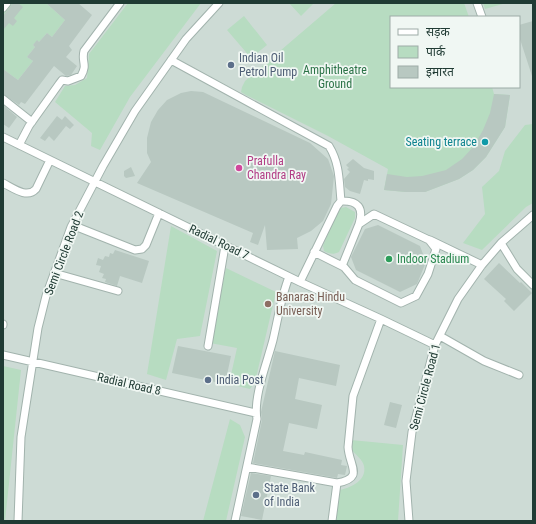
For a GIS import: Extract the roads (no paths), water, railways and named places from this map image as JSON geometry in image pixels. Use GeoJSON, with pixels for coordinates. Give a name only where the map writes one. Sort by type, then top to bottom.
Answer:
{"type":"FeatureCollection","features":[{"type":"Feature","properties":{"kind":"lane"},"geometry":{"type":"LineString","coordinates":[[3,8],[7,3]]}},
{"type":"Feature","properties":{"kind":"lane"},"geometry":{"type":"LineString","coordinates":[[19,145],[32,122],[62,80],[68,81],[81,76],[85,64],[83,56],[84,52],[120,3]]}},
{"type":"Feature","properties":{"kind":"lane","name":"Semi Circle Road 2"},"geometry":{"type":"LineString","coordinates":[[18,521],[22,437],[38,328],[46,296],[72,225],[94,182],[135,110],[186,39],[219,3]]}},
{"type":"Feature","properties":{"kind":"lane"},"geometry":{"type":"LineString","coordinates":[[476,3],[482,16]]}},
{"type":"Feature","properties":{"kind":"lane"},"geometry":{"type":"LineString","coordinates":[[171,60],[329,146],[338,166],[341,200],[300,282]]}},
{"type":"Feature","properties":{"kind":"lane"},"geometry":{"type":"LineString","coordinates":[[3,99],[32,122]]}},
{"type":"Feature","properties":{"kind":"lane","name":"Radial Road 7"},"geometry":{"type":"LineString","coordinates":[[3,138],[289,277],[435,345]]}},
{"type":"Feature","properties":{"kind":"lane"},"geometry":{"type":"LineString","coordinates":[[3,183],[23,193],[29,194],[36,189],[50,160]]}},
{"type":"Feature","properties":{"kind":"lane"},"geometry":{"type":"LineString","coordinates":[[341,200],[349,200],[357,204],[360,211],[359,224],[342,266]]}},
{"type":"Feature","properties":{"kind":"lane"},"geometry":{"type":"LineString","coordinates":[[72,225],[135,250],[142,249],[146,245],[159,213]]}},
{"type":"Feature","properties":{"kind":"lane"},"geometry":{"type":"LineString","coordinates":[[359,224],[374,214],[482,265]]}},
{"type":"Feature","properties":{"kind":"lane","name":"Semi Circle Road 1"},"geometry":{"type":"LineString","coordinates":[[409,521],[406,481],[412,432],[435,345],[458,299],[482,265],[502,243],[533,215]]}},
{"type":"Feature","properties":{"kind":"lane"},"geometry":{"type":"LineString","coordinates":[[314,252],[342,266],[355,280],[401,303],[416,296],[428,274],[436,249],[429,240]]}},
{"type":"Feature","properties":{"kind":"lane"},"geometry":{"type":"LineString","coordinates":[[502,243],[517,269],[533,285]]}},
{"type":"Feature","properties":{"kind":"lane"},"geometry":{"type":"LineString","coordinates":[[208,346],[225,246]]}},
{"type":"Feature","properties":{"kind":"lane"},"geometry":{"type":"LineString","coordinates":[[54,273],[118,291]]}},
{"type":"Feature","properties":{"kind":"lane"},"geometry":{"type":"LineString","coordinates":[[235,521],[257,419],[257,398],[273,339],[284,289],[289,277]]}},
{"type":"Feature","properties":{"kind":"lane"},"geometry":{"type":"LineString","coordinates":[[246,467],[337,483],[345,482],[351,479],[354,474],[353,466],[348,454],[348,447],[353,396],[381,319]]}},
{"type":"Feature","properties":{"kind":"lane"},"geometry":{"type":"LineString","coordinates":[[440,336],[484,361],[519,375]]}},
{"type":"Feature","properties":{"kind":"lane","name":"Radial Road 8"},"geometry":{"type":"LineString","coordinates":[[3,355],[256,413]]}},
{"type":"Feature","properties":{"kind":"lane"},"geometry":{"type":"LineString","coordinates":[[332,521],[337,483]]}},
{"type":"Feature","properties":{"kind":"place","name":"Indian Oil Petrol Pump"},"geometry":{"type":"Point","coordinates":[231,65]}},
{"type":"Feature","properties":{"kind":"place","name":"Seating terrace"},"geometry":{"type":"Point","coordinates":[485,142]}},
{"type":"Feature","properties":{"kind":"place","name":"Prafulla Chandra Ray"},"geometry":{"type":"Point","coordinates":[239,168]}},
{"type":"Feature","properties":{"kind":"place","name":"Indoor Stadium"},"geometry":{"type":"Point","coordinates":[389,259]}},
{"type":"Feature","properties":{"kind":"place","name":"Banaras Hindu University"},"geometry":{"type":"Point","coordinates":[268,304]}},
{"type":"Feature","properties":{"kind":"place","name":"India Post"},"geometry":{"type":"Point","coordinates":[208,380]}},
{"type":"Feature","properties":{"kind":"place","name":"State Bank of India"},"geometry":{"type":"Point","coordinates":[256,495]}},
{"type":"Feature","properties":{"kind":"park label","name":"Amphitheatre Ground"},"geometry":{"type":"Point","coordinates":[335,77]}}]}
